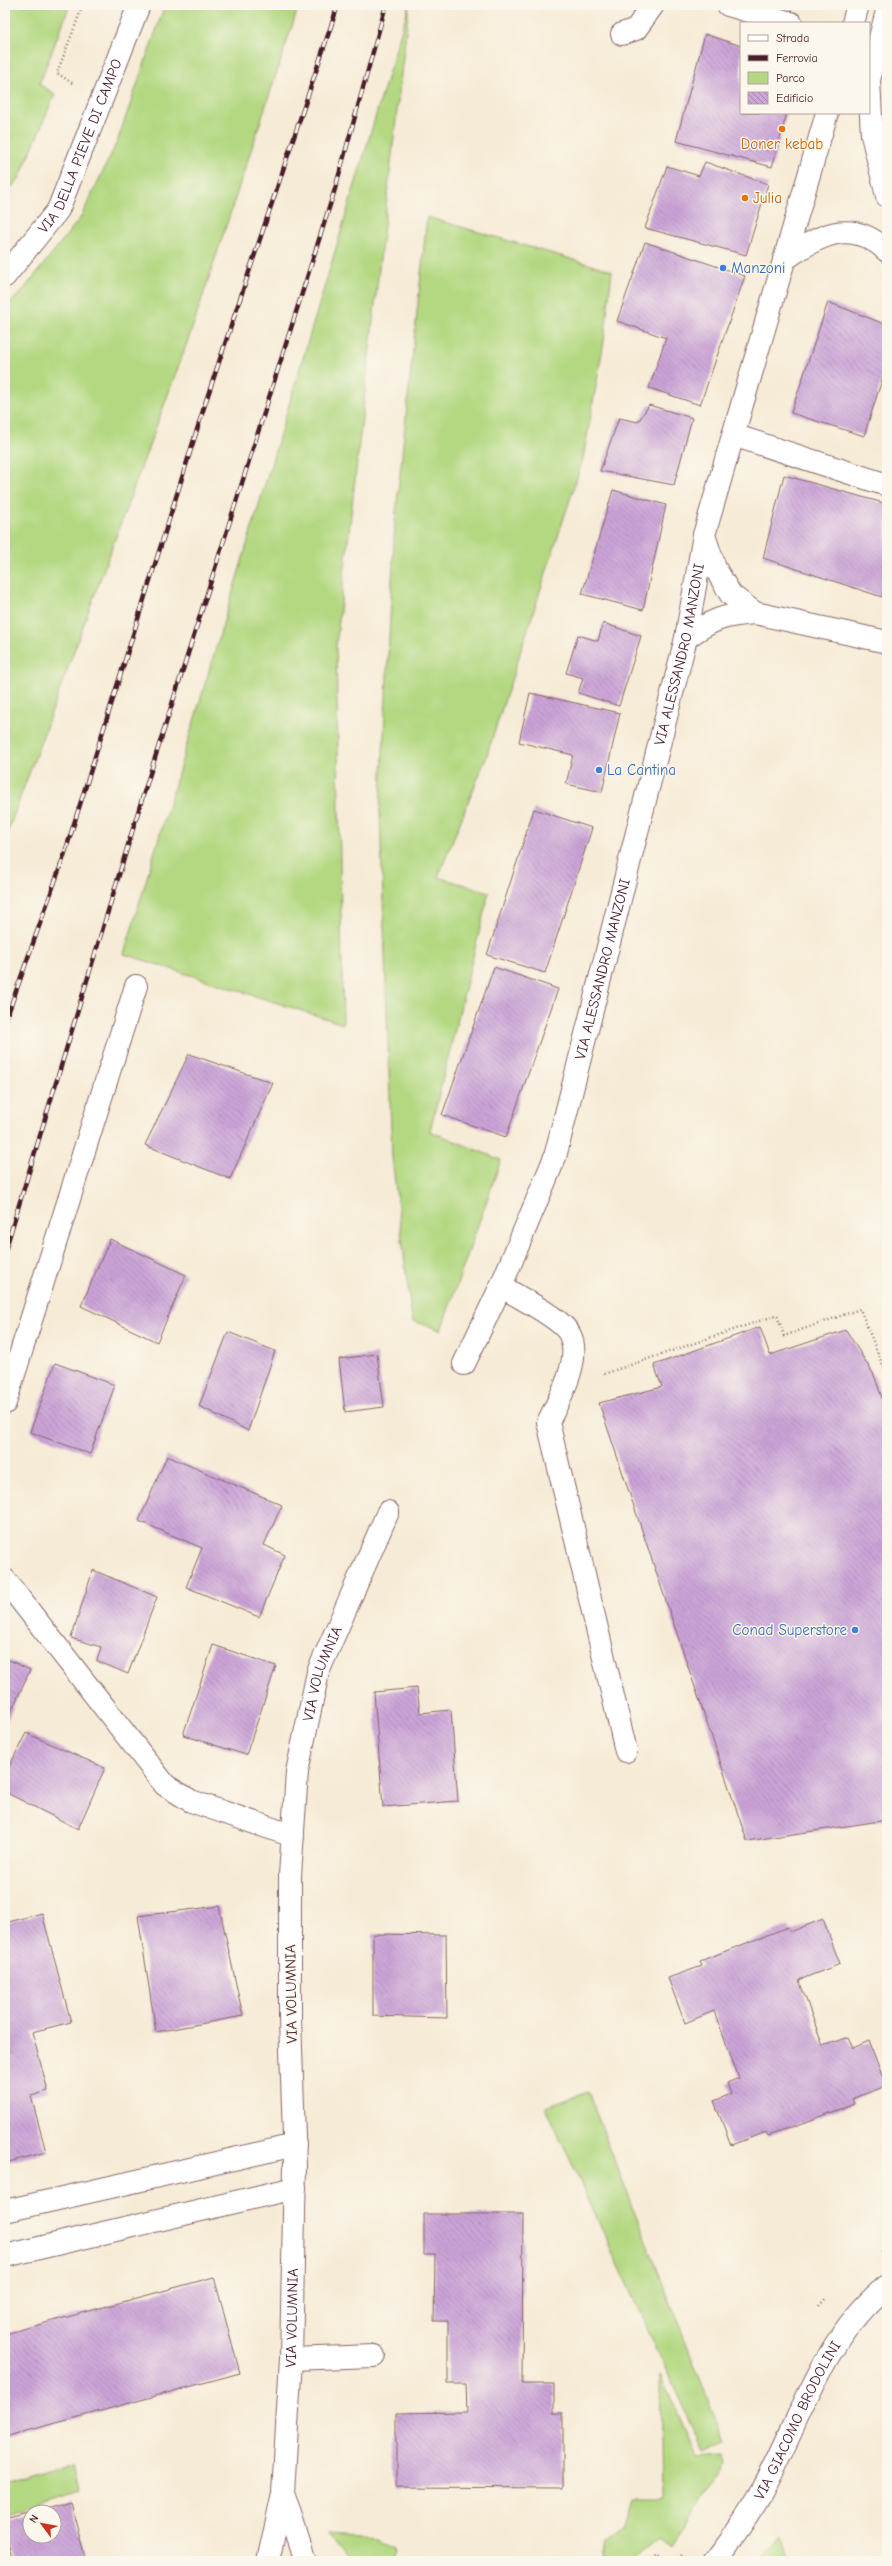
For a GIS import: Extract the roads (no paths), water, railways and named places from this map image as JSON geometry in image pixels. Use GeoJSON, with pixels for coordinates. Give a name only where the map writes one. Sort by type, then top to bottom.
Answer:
{"type":"FeatureCollection","features":[{"type":"Feature","properties":{"kind":"street","name":"VIA DELLA PIEVE DI CAMPO"},"geometry":{"type":"LineString","coordinates":[[5,276],[58,210],[139,5]]}},
{"type":"Feature","properties":{"kind":"street"},"geometry":{"type":"LineString","coordinates":[[622,34],[636,29],[653,5]]}},
{"type":"Feature","properties":{"kind":"street"},"geometry":{"type":"LineString","coordinates":[[728,5],[788,22]]}},
{"type":"Feature","properties":{"kind":"street"},"geometry":{"type":"LineString","coordinates":[[853,22],[858,5]]}},
{"type":"Feature","properties":{"kind":"street"},"geometry":{"type":"LineString","coordinates":[[870,76],[887,11]]}},
{"type":"Feature","properties":{"kind":"street"},"geometry":{"type":"LineString","coordinates":[[870,98],[872,135],[887,196]]}},
{"type":"Feature","properties":{"kind":"street","name":"VIA ALESSANDRO MANZONI"},"geometry":{"type":"LineString","coordinates":[[501,1286],[555,1157],[686,638],[704,535],[827,114]]}},
{"type":"Feature","properties":{"kind":"street"},"geometry":{"type":"LineString","coordinates":[[784,260],[822,236],[848,231],[876,240],[887,251]]}},
{"type":"Feature","properties":{"kind":"street"},"geometry":{"type":"LineString","coordinates":[[734,434],[887,485]]}},
{"type":"Feature","properties":{"kind":"street"},"geometry":{"type":"LineString","coordinates":[[704,535],[715,568],[731,595],[755,613]]}},
{"type":"Feature","properties":{"kind":"street"},"geometry":{"type":"LineString","coordinates":[[686,638],[708,622],[729,615],[755,613],[887,642]]}},
{"type":"Feature","properties":{"kind":"street"},"geometry":{"type":"LineString","coordinates":[[5,1402],[136,986]]}},
{"type":"Feature","properties":{"kind":"street"},"geometry":{"type":"LineString","coordinates":[[464,1364],[501,1286],[558,1322],[570,1335],[573,1354],[564,1388],[548,1422],[626,1751]]}},
{"type":"Feature","properties":{"kind":"street","name":"VIA VOLUMNIA"},"geometry":{"type":"LineString","coordinates":[[268,2561],[283,2493],[291,2359],[295,2145],[290,2004],[290,1876],[296,1772],[318,1672],[388,1512]]}},
{"type":"Feature","properties":{"kind":"street"},"geometry":{"type":"LineString","coordinates":[[5,1580],[165,1785],[191,1801],[293,1836]]}},
{"type":"Feature","properties":{"kind":"street"},"geometry":{"type":"LineString","coordinates":[[5,2211],[295,2145]]}},
{"type":"Feature","properties":{"kind":"street"},"geometry":{"type":"LineString","coordinates":[[5,2256],[294,2188]]}},
{"type":"Feature","properties":{"kind":"street","name":"VIA GIACOMO BRODOLINI"},"geometry":{"type":"LineString","coordinates":[[714,2561],[762,2492],[846,2327],[871,2298],[887,2286]]}},
{"type":"Feature","properties":{"kind":"street"},"geometry":{"type":"LineString","coordinates":[[291,2359],[374,2356]]}},
{"type":"Feature","properties":{"kind":"street","name":"VIA VOLUMNIA"},"geometry":{"type":"LineString","coordinates":[[283,2493],[305,2561]]}},
{"type":"Feature","properties":{"kind":"railway"},"geometry":{"type":"LineString","coordinates":[[5,1022],[63,859],[206,401],[338,5]]}},
{"type":"Feature","properties":{"kind":"railway"},"geometry":{"type":"LineString","coordinates":[[5,1251],[142,799],[335,189],[386,5]]}},
{"type":"Feature","properties":{"kind":"place","name":"Doner kebab"},"geometry":{"type":"Point","coordinates":[782,129]}},
{"type":"Feature","properties":{"kind":"place","name":"Julia"},"geometry":{"type":"Point","coordinates":[745,198]}},
{"type":"Feature","properties":{"kind":"place","name":"Manzoni"},"geometry":{"type":"Point","coordinates":[723,268]}},
{"type":"Feature","properties":{"kind":"place","name":"La Cantina"},"geometry":{"type":"Point","coordinates":[599,770]}},
{"type":"Feature","properties":{"kind":"place","name":"Conad Superstore"},"geometry":{"type":"Point","coordinates":[855,1630]}}]}
